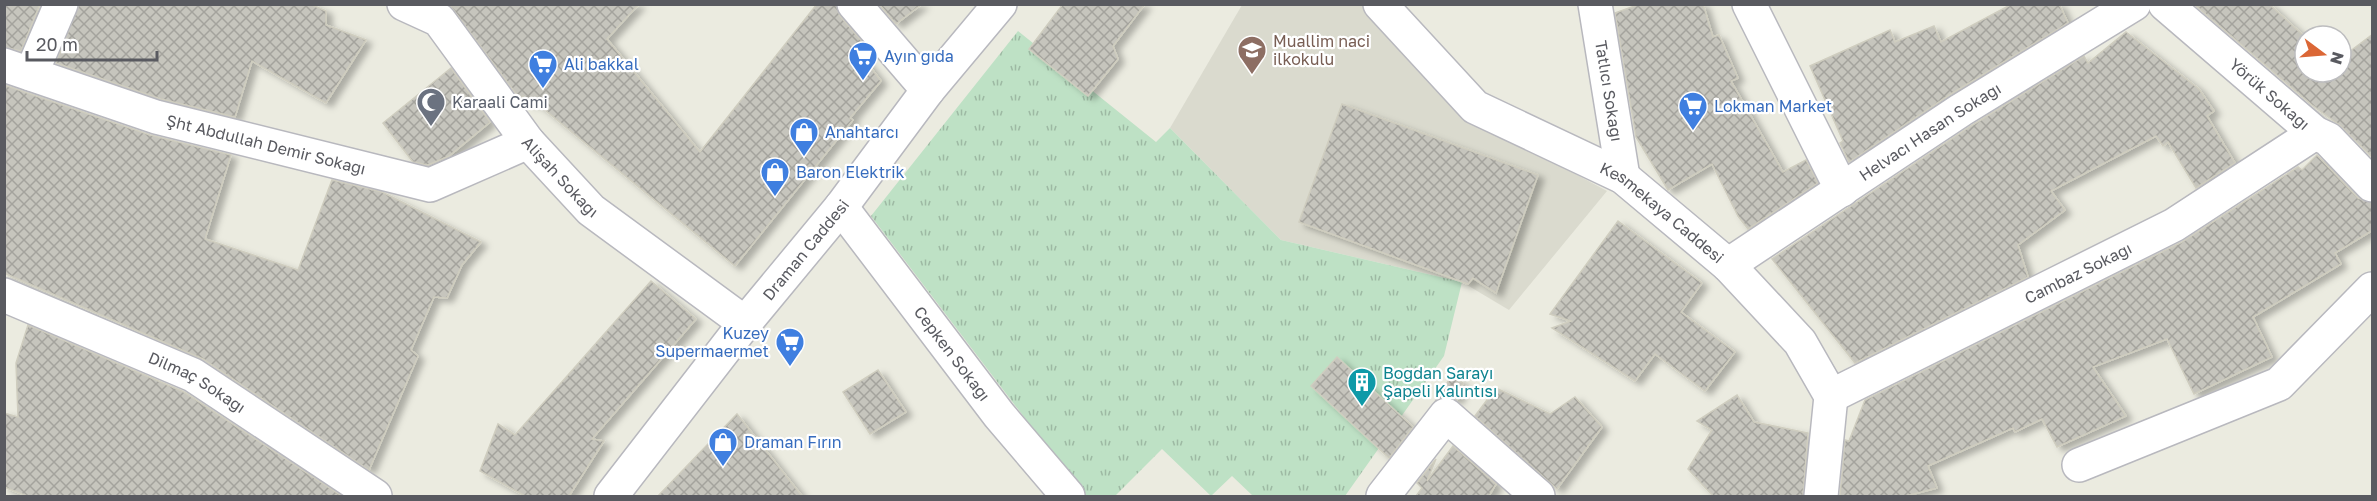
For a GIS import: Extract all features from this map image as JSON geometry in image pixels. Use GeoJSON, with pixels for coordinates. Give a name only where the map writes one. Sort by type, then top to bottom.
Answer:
{"type":"FeatureCollection","features":[{"type":"Feature","properties":{"kind":"street"},"geometry":{"type":"LineString","coordinates":[[18,69],[61,4]]}},
{"type":"Feature","properties":{"kind":"street","name":"Alişah Sokağı"},"geometry":{"type":"LineString","coordinates":[[405,4],[445,12],[528,142],[591,210],[745,323]]}},
{"type":"Feature","properties":{"kind":"street"},"geometry":{"type":"LineString","coordinates":[[854,4],[928,90]]}},
{"type":"Feature","properties":{"kind":"street","name":"Draman Caddesi"},"geometry":{"type":"LineString","coordinates":[[610,496],[745,323],[841,207],[928,90],[1000,4]]}},
{"type":"Feature","properties":{"kind":"street","name":"Kesmekaya Caddesi"},"geometry":{"type":"LineString","coordinates":[[1380,4],[1475,107],[1623,177],[1728,264],[1800,342],[1831,396]]}},
{"type":"Feature","properties":{"kind":"street","name":"Tatlıcı Sokağı"},"geometry":{"type":"LineString","coordinates":[[1595,4],[1623,177]]}},
{"type":"Feature","properties":{"kind":"street"},"geometry":{"type":"LineString","coordinates":[[1749,4],[1842,190]]}},
{"type":"Feature","properties":{"kind":"street","name":"Helvacı Hasan Sokağı"},"geometry":{"type":"LineString","coordinates":[[1728,264],[1961,110],[2134,4]]}},
{"type":"Feature","properties":{"kind":"street","name":"Yörük Sokağı"},"geometry":{"type":"LineString","coordinates":[[2165,4],[2315,133],[2328,140],[2373,185]]}},
{"type":"Feature","properties":{"kind":"street","name":"Şht Abdullah Demir Sokağı"},"geometry":{"type":"LineString","coordinates":[[18,69],[156,117],[430,185],[528,142]]}},
{"type":"Feature","properties":{"kind":"street","name":"Cambaz Sokağı"},"geometry":{"type":"LineString","coordinates":[[1831,396],[2174,225],[2315,133]]}},
{"type":"Feature","properties":{"kind":"street","name":"Cepken Sokağı"},"geometry":{"type":"LineString","coordinates":[[841,207],[999,415],[1068,496]]}},
{"type":"Feature","properties":{"kind":"street"},"geometry":{"type":"LineString","coordinates":[[2079,465],[2279,384],[2373,289]]}},
{"type":"Feature","properties":{"kind":"street","name":"Dilmaç Sokağı"},"geometry":{"type":"LineString","coordinates":[[4,295],[193,375],[375,496]]}},
{"type":"Feature","properties":{"kind":"street"},"geometry":{"type":"LineString","coordinates":[[1821,496],[1831,396]]}},
{"type":"Feature","properties":{"kind":"street"},"geometry":{"type":"LineString","coordinates":[[1383,496],[1446,415],[1538,496]]}},
{"type":"Feature","properties":{"kind":"shaded area"},"geometry":{"type":"Polygon","coordinates":[[[1242,5],[1361,5],[1463,114],[1607,191],[1509,310],[1462,282],[1281,240],[1170,128],[1242,5]]]}},
{"type":"Feature","properties":{"kind":"green space"},"geometry":{"type":"Polygon","coordinates":[[[1018,31],[1156,142],[1170,128],[1281,240],[1462,282],[1444,356],[1345,496],[1253,496],[1232,476],[1211,496],[1162,449],[1115,496],[1084,496],[871,216],[1018,31]]]}},
{"type":"Feature","properties":{"kind":"building"},"geometry":{"type":"Polygon","coordinates":[[[4,4],[40,4],[21,51],[4,47],[4,4]]]}},
{"type":"Feature","properties":{"kind":"building"},"geometry":{"type":"Polygon","coordinates":[[[79,4],[310,4],[326,11],[326,25],[366,40],[326,103],[252,61],[235,117],[161,99],[56,63],[79,4]]]}},
{"type":"Feature","properties":{"kind":"building"},"geometry":{"type":"Polygon","coordinates":[[[449,4],[639,4],[607,39],[700,152],[817,4],[836,4],[840,16],[866,46],[858,51],[881,81],[850,118],[853,120],[735,266],[534,101],[531,104],[523,96],[520,99],[449,4]]]}},
{"type":"Feature","properties":{"kind":"building"},"geometry":{"type":"Polygon","coordinates":[[[879,4],[922,4],[896,24],[879,4]]]}},
{"type":"Feature","properties":{"kind":"building"},"geometry":{"type":"Polygon","coordinates":[[[1063,4],[1145,4],[1113,46],[1118,59],[1088,96],[1029,49],[1063,4]]]}},
{"type":"Feature","properties":{"kind":"building"},"geometry":{"type":"Polygon","coordinates":[[[1640,4],[1703,4],[1713,37],[1719,35],[1738,78],[1731,81],[1783,172],[1806,160],[1818,183],[1748,229],[1738,216],[1712,164],[1668,190],[1636,137],[1615,13],[1640,4]]]}},
{"type":"Feature","properties":{"kind":"building"},"geometry":{"type":"Polygon","coordinates":[[[2012,4],[2059,4],[2068,23],[1951,94],[1849,162],[1840,143],[1843,141],[1810,66],[1890,30],[1895,42],[1934,26],[1941,42],[2012,4]]]}},
{"type":"Feature","properties":{"kind":"building"},"geometry":{"type":"Polygon","coordinates":[[[2194,4],[2269,4],[2293,26],[2293,84],[2353,84],[2353,49],[2373,34],[2373,158],[2341,126],[2312,105],[2194,4]]]}},
{"type":"Feature","properties":{"kind":"building"},"geometry":{"type":"Polygon","coordinates":[[[2126,32],[2199,89],[2214,111],[2207,116],[2235,163],[2196,188],[2168,142],[2163,146],[2156,136],[2051,191],[2065,210],[2018,245],[2028,277],[1855,363],[1772,259],[1971,126],[2084,56],[2088,63],[2126,32]]]}},
{"type":"Feature","properties":{"kind":"building","name":"Karaali Cami"},"geometry":{"type":"Polygon","coordinates":[[[451,68],[490,122],[449,156],[428,165],[413,162],[383,123],[451,68]]]}},
{"type":"Feature","properties":{"kind":"building"},"geometry":{"type":"Polygon","coordinates":[[[4,85],[150,135],[231,155],[205,239],[298,270],[332,180],[382,192],[481,242],[462,265],[447,298],[434,297],[411,350],[418,356],[369,470],[203,359],[4,273],[4,85]]]}},
{"type":"Feature","properties":{"kind":"building"},"geometry":{"type":"Polygon","coordinates":[[[1342,104],[1538,175],[1496,293],[1473,278],[1468,284],[1299,222],[1342,104]]]}},
{"type":"Feature","properties":{"kind":"building"},"geometry":{"type":"Polygon","coordinates":[[[2317,155],[2358,198],[2373,203],[2373,230],[2335,253],[2341,264],[2253,317],[2272,357],[2194,394],[2167,339],[2093,367],[2126,416],[2057,447],[2042,419],[2015,432],[2013,428],[1928,466],[1937,488],[1906,496],[1840,496],[1845,440],[1849,441],[1865,400],[2182,242],[2298,167],[2302,170],[2317,155]]]}},
{"type":"Feature","properties":{"kind":"building"},"geometry":{"type":"Polygon","coordinates":[[[1618,221],[1702,283],[1681,312],[1735,352],[1705,391],[1655,354],[1635,381],[1552,328],[1571,321],[1550,314],[1618,221]]]}},
{"type":"Feature","properties":{"kind":"building"},"geometry":{"type":"Polygon","coordinates":[[[651,281],[696,319],[592,439],[604,441],[569,496],[525,496],[480,471],[498,424],[515,435],[651,281]]]}},
{"type":"Feature","properties":{"kind":"building"},"geometry":{"type":"Polygon","coordinates":[[[28,325],[184,392],[342,496],[27,496],[4,487],[4,413],[18,417],[16,363],[28,325]]]}},
{"type":"Feature","properties":{"kind":"building","name":"Boğdan Sarayı Şapeli Kalıntısı"},"geometry":{"type":"Polygon","coordinates":[[[1337,357],[1413,427],[1389,458],[1311,386],[1337,357]]]}},
{"type":"Feature","properties":{"kind":"building"},"geometry":{"type":"Polygon","coordinates":[[[878,370],[906,412],[870,434],[843,392],[878,370]]]}},
{"type":"Feature","properties":{"kind":"building"},"geometry":{"type":"Polygon","coordinates":[[[1451,377],[1463,383],[1457,400],[1449,397],[1436,400],[1451,377]]]}},
{"type":"Feature","properties":{"kind":"building"},"geometry":{"type":"Polygon","coordinates":[[[1496,388],[1550,414],[1575,397],[1602,427],[1557,489],[1475,416],[1496,388]]]}},
{"type":"Feature","properties":{"kind":"building"},"geometry":{"type":"Polygon","coordinates":[[[1737,395],[1754,422],[1808,433],[1803,496],[1713,496],[1688,469],[1712,430],[1697,421],[1737,395]]]}},
{"type":"Feature","properties":{"kind":"building"},"geometry":{"type":"Polygon","coordinates":[[[737,414],[802,496],[658,496],[737,414]]]}},
{"type":"Feature","properties":{"kind":"building"},"geometry":{"type":"Polygon","coordinates":[[[1453,446],[1496,484],[1489,496],[1416,496],[1422,488],[1417,483],[1436,459],[1427,481],[1453,446]]]}},
{"type":"Feature","properties":{"kind":"place","name":"Muallim naci ilkokulu"},"geometry":{"type":"Point","coordinates":[1252,76]}},
{"type":"Feature","properties":{"kind":"place","name":"Ayın gıda"},"geometry":{"type":"Point","coordinates":[863,82]}},
{"type":"Feature","properties":{"kind":"place","name":"Ali bakkal"},"geometry":{"type":"Point","coordinates":[543,90]}},
{"type":"Feature","properties":{"kind":"place","name":"Karaali Cami"},"geometry":{"type":"Point","coordinates":[431,128]}},
{"type":"Feature","properties":{"kind":"place","name":"Lokman Market"},"geometry":{"type":"Point","coordinates":[1693,132]}},
{"type":"Feature","properties":{"kind":"place","name":"Anahtarcı"},"geometry":{"type":"Point","coordinates":[804,158]}},
{"type":"Feature","properties":{"kind":"place","name":"Baron Elektrik"},"geometry":{"type":"Point","coordinates":[775,198]}},
{"type":"Feature","properties":{"kind":"place","name":"Kuzey Supermaermet"},"geometry":{"type":"Point","coordinates":[790,368]}},
{"type":"Feature","properties":{"kind":"place","name":"Boğdan Sarayı Şapeli Kalıntısı"},"geometry":{"type":"Point","coordinates":[1362,408]}},
{"type":"Feature","properties":{"kind":"place","name":"Draman Fırın"},"geometry":{"type":"Point","coordinates":[723,468]}}]}
